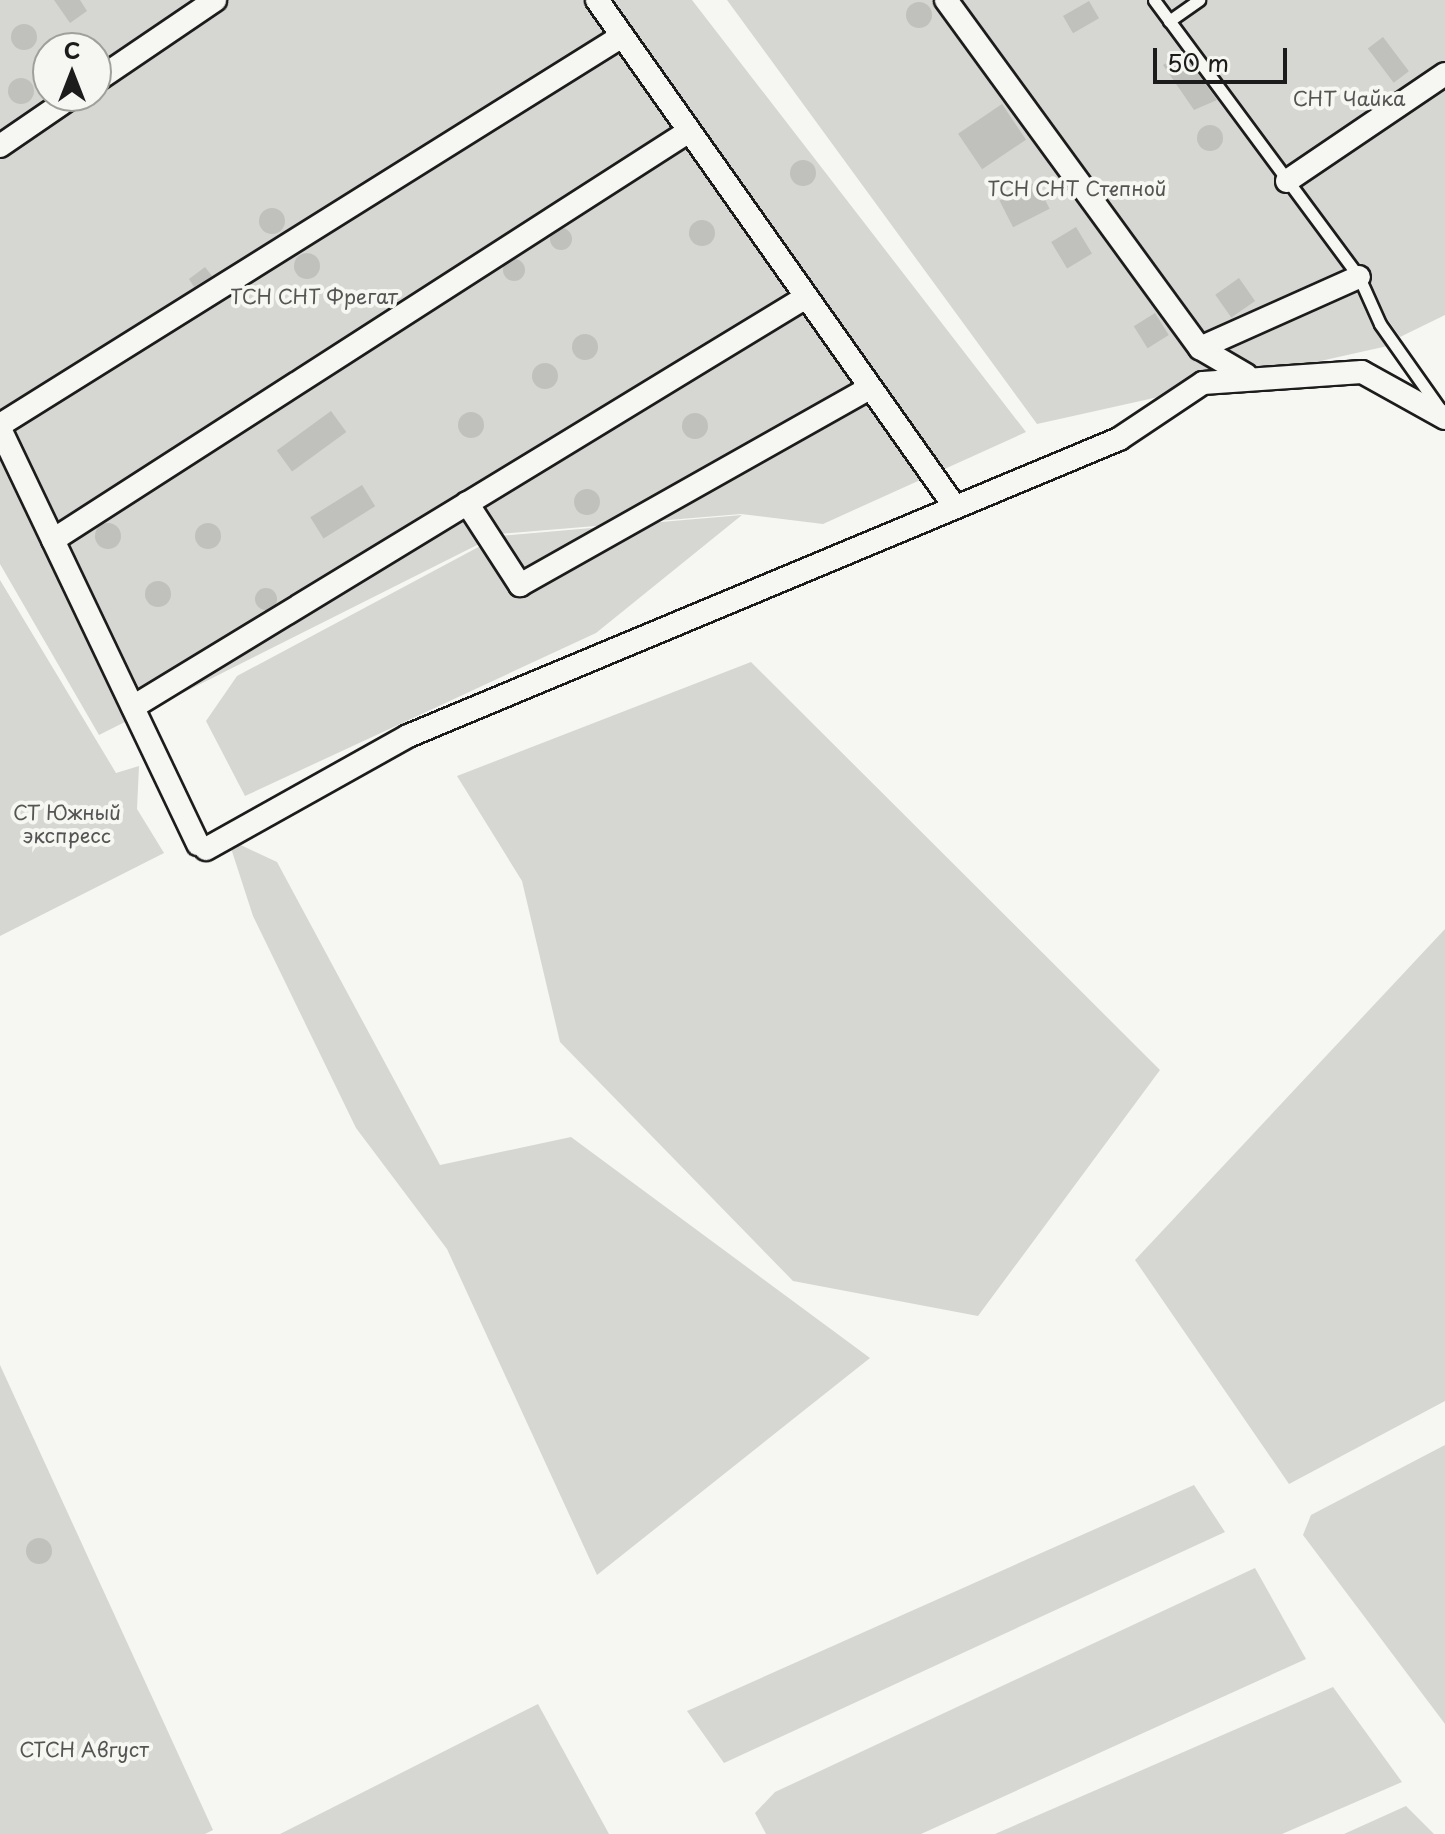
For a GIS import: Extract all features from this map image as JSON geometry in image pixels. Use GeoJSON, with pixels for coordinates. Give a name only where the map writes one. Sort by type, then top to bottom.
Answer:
{"type":"FeatureCollection","features":[{"type":"Feature","properties":{"kind":"street"},"geometry":{"type":"LineString","coordinates":[[112,70],[215,0]]}},
{"type":"Feature","properties":{"kind":"street"},"geometry":{"type":"LineString","coordinates":[[597,0],[955,507]]}},
{"type":"Feature","properties":{"kind":"street"},"geometry":{"type":"LineString","coordinates":[[946,0],[1200,348],[1246,375]]}},
{"type":"Feature","properties":{"kind":"street"},"geometry":{"type":"LineString","coordinates":[[622,36],[0,427],[202,846],[408,736],[1119,439],[1203,383],[1246,375],[1362,372],[1445,417]]}},
{"type":"Feature","properties":{"kind":"street"},"geometry":{"type":"LineString","coordinates":[[1287,181],[1445,74]]}},
{"type":"Feature","properties":{"kind":"street"},"geometry":{"type":"LineString","coordinates":[[0,146],[50,112]]}},
{"type":"Feature","properties":{"kind":"street"},"geometry":{"type":"LineString","coordinates":[[53,540],[689,131]]}},
{"type":"Feature","properties":{"kind":"street"},"geometry":{"type":"LineString","coordinates":[[1200,348],[1359,277]]}},
{"type":"Feature","properties":{"kind":"street"},"geometry":{"type":"LineString","coordinates":[[133,707],[806,297]]}},
{"type":"Feature","properties":{"kind":"street"},"geometry":{"type":"LineString","coordinates":[[467,503],[520,585],[870,388]]}},
{"type":"Feature","properties":{"kind":"lane"},"geometry":{"type":"LineString","coordinates":[[1154,0],[1359,277],[1380,324],[1445,417]]}},
{"type":"Feature","properties":{"kind":"lane"},"geometry":{"type":"LineString","coordinates":[[1169,21],[1199,0]]}},
{"type":"Feature","properties":{"kind":"green space","name":"ТСН СНТ Фрегат"},"geometry":{"type":"Polygon","coordinates":[[[0,0],[692,0],[1026,432],[823,524],[741,514],[499,534],[99,735],[0,564],[0,0]]]}},
{"type":"Feature","properties":{"kind":"green space","name":"ТСН СНТ Степной"},"geometry":{"type":"Polygon","coordinates":[[[727,0],[1153,0],[1401,343],[1037,424],[727,0]]]}},
{"type":"Feature","properties":{"kind":"green space","name":"СНТ Чайка"},"geometry":{"type":"Polygon","coordinates":[[[1163,0],[1445,0],[1445,315],[1400,337],[1163,0]]]}},
{"type":"Feature","properties":{"kind":"green space"},"geometry":{"type":"Polygon","coordinates":[[[742,515],[596,633],[245,796],[206,721],[237,676],[499,536],[742,515]]]}},
{"type":"Feature","properties":{"kind":"green space","name":"СТ Южный экспресс"},"geometry":{"type":"Polygon","coordinates":[[[0,580],[116,773],[139,766],[137,809],[164,853],[0,936],[0,580]]]}},
{"type":"Feature","properties":{"kind":"green space"},"geometry":{"type":"Polygon","coordinates":[[[751,662],[1160,1070],[978,1316],[793,1281],[560,1042],[522,881],[457,776],[751,662]]]}},
{"type":"Feature","properties":{"kind":"green space"},"geometry":{"type":"Polygon","coordinates":[[[228,839],[277,862],[440,1165],[571,1137],[870,1358],[597,1575],[447,1249],[356,1128],[253,916],[228,839]]]}},
{"type":"Feature","properties":{"kind":"green space"},"geometry":{"type":"Polygon","coordinates":[[[1445,929],[1445,1401],[1289,1484],[1135,1260],[1445,929]]]}},
{"type":"Feature","properties":{"kind":"green space","name":"СТСН Август"},"geometry":{"type":"Polygon","coordinates":[[[0,1365],[213,1830],[205,1834],[0,1834],[0,1365]]]}},
{"type":"Feature","properties":{"kind":"green space"},"geometry":{"type":"Polygon","coordinates":[[[1445,1445],[1445,1724],[1303,1535],[1311,1515],[1445,1445]]]}},
{"type":"Feature","properties":{"kind":"green space"},"geometry":{"type":"Polygon","coordinates":[[[1194,1485],[1225,1532],[724,1763],[687,1711],[1194,1485]]]}},
{"type":"Feature","properties":{"kind":"green space"},"geometry":{"type":"Polygon","coordinates":[[[1255,1568],[1306,1659],[921,1834],[766,1834],[755,1813],[775,1792],[1255,1568]]]}},
{"type":"Feature","properties":{"kind":"green space"},"geometry":{"type":"Polygon","coordinates":[[[1333,1687],[1402,1782],[1282,1834],[995,1834],[1333,1687]]]}},
{"type":"Feature","properties":{"kind":"green space"},"geometry":{"type":"Polygon","coordinates":[[[538,1704],[609,1834],[280,1834],[538,1704]]]}},
{"type":"Feature","properties":{"kind":"green space"},"geometry":{"type":"Polygon","coordinates":[[[1406,1806],[1434,1834],[1344,1834],[1406,1806]]]}},
{"type":"Feature","properties":{"kind":"building"},"geometry":{"type":"Polygon","coordinates":[[[54,0],[80,0],[87,11],[70,23],[54,0]]]}},
{"type":"Feature","properties":{"kind":"building"},"geometry":{"type":"Polygon","coordinates":[[[1089,1],[1099,18],[1073,33],[1063,16],[1089,1]]]}},
{"type":"Feature","properties":{"kind":"building"},"geometry":{"type":"Polygon","coordinates":[[[919,2],[928,6],[932,15],[928,24],[919,28],[910,24],[906,15],[910,6],[919,2]]]}},
{"type":"Feature","properties":{"kind":"building"},"geometry":{"type":"Polygon","coordinates":[[[24,24],[36,32],[32,32],[32,47],[24,50],[15,46],[11,37],[15,28],[24,24]]]}},
{"type":"Feature","properties":{"kind":"building"},"geometry":{"type":"Polygon","coordinates":[[[1383,37],[1409,71],[1394,83],[1368,48],[1383,37]]]}},
{"type":"Feature","properties":{"kind":"building"},"geometry":{"type":"Polygon","coordinates":[[[1182,52],[1217,100],[1194,110],[1163,65],[1182,52]]]}},
{"type":"Feature","properties":{"kind":"building"},"geometry":{"type":"Polygon","coordinates":[[[21,78],[30,82],[30,100],[21,104],[12,100],[8,91],[12,82],[21,78]]]}},
{"type":"Feature","properties":{"kind":"building"},"geometry":{"type":"Polygon","coordinates":[[[1002,104],[1026,140],[982,169],[958,134],[1002,104]]]}},
{"type":"Feature","properties":{"kind":"building"},"geometry":{"type":"Polygon","coordinates":[[[1210,125],[1219,129],[1223,138],[1219,147],[1210,151],[1201,147],[1197,138],[1201,129],[1210,125]]]}},
{"type":"Feature","properties":{"kind":"building"},"geometry":{"type":"Polygon","coordinates":[[[803,160],[812,164],[816,173],[812,182],[803,186],[794,182],[790,173],[794,164],[803,160]]]}},
{"type":"Feature","properties":{"kind":"building"},"geometry":{"type":"Polygon","coordinates":[[[1036,182],[1050,209],[1013,227],[999,201],[1036,182]]]}},
{"type":"Feature","properties":{"kind":"building"},"geometry":{"type":"Polygon","coordinates":[[[272,208],[281,212],[285,221],[281,230],[272,234],[263,230],[259,221],[263,212],[272,208]]]}},
{"type":"Feature","properties":{"kind":"building"},"geometry":{"type":"Polygon","coordinates":[[[702,220],[711,224],[715,233],[711,242],[702,246],[693,242],[689,233],[693,224],[702,220]]]}},
{"type":"Feature","properties":{"kind":"building"},"geometry":{"type":"Polygon","coordinates":[[[1076,227],[1092,254],[1067,269],[1051,242],[1076,227]]]}},
{"type":"Feature","properties":{"kind":"building"},"geometry":{"type":"Polygon","coordinates":[[[561,228],[569,231],[572,239],[569,247],[561,250],[553,247],[550,239],[553,231],[561,228]]]}},
{"type":"Feature","properties":{"kind":"building"},"geometry":{"type":"Polygon","coordinates":[[[307,253],[316,257],[320,266],[316,275],[307,279],[298,275],[294,266],[298,257],[307,253]]]}},
{"type":"Feature","properties":{"kind":"building"},"geometry":{"type":"Polygon","coordinates":[[[514,259],[522,262],[525,270],[522,278],[514,281],[506,278],[503,270],[506,262],[514,259]]]}},
{"type":"Feature","properties":{"kind":"building"},"geometry":{"type":"Polygon","coordinates":[[[205,267],[212,276],[194,287],[189,279],[205,267]]]}},
{"type":"Feature","properties":{"kind":"building"},"geometry":{"type":"Polygon","coordinates":[[[1239,278],[1255,301],[1231,318],[1215,295],[1239,278]]]}},
{"type":"Feature","properties":{"kind":"building"},"geometry":{"type":"Polygon","coordinates":[[[1155,313],[1169,335],[1148,348],[1134,326],[1155,313]]]}},
{"type":"Feature","properties":{"kind":"building"},"geometry":{"type":"Polygon","coordinates":[[[585,334],[594,338],[598,347],[594,356],[585,360],[576,356],[572,347],[576,338],[585,334]]]}},
{"type":"Feature","properties":{"kind":"building"},"geometry":{"type":"Polygon","coordinates":[[[545,363],[554,367],[558,376],[554,385],[545,389],[536,385],[532,376],[536,367],[545,363]]]}},
{"type":"Feature","properties":{"kind":"building"},"geometry":{"type":"Polygon","coordinates":[[[331,411],[346,432],[292,471],[277,450],[331,411]]]}},
{"type":"Feature","properties":{"kind":"building"},"geometry":{"type":"Polygon","coordinates":[[[471,412],[480,416],[484,425],[480,434],[471,438],[462,434],[458,425],[462,416],[471,412]]]}},
{"type":"Feature","properties":{"kind":"building"},"geometry":{"type":"Polygon","coordinates":[[[695,413],[704,417],[708,426],[704,435],[695,439],[686,435],[682,426],[686,417],[695,413]]]}},
{"type":"Feature","properties":{"kind":"building"},"geometry":{"type":"Polygon","coordinates":[[[362,485],[375,506],[324,539],[310,517],[362,485]]]}},
{"type":"Feature","properties":{"kind":"building"},"geometry":{"type":"Polygon","coordinates":[[[587,489],[596,493],[600,502],[596,511],[587,515],[578,511],[574,502],[578,493],[587,489]]]}},
{"type":"Feature","properties":{"kind":"building"},"geometry":{"type":"Polygon","coordinates":[[[108,523],[117,527],[121,536],[117,545],[108,549],[99,545],[95,536],[99,527],[108,523]]]}},
{"type":"Feature","properties":{"kind":"building"},"geometry":{"type":"Polygon","coordinates":[[[208,523],[217,527],[221,536],[217,545],[208,549],[199,545],[195,536],[199,527],[208,523]]]}},
{"type":"Feature","properties":{"kind":"building"},"geometry":{"type":"Polygon","coordinates":[[[158,581],[167,585],[171,594],[167,603],[158,607],[149,603],[145,594],[149,585],[158,581]]]}},
{"type":"Feature","properties":{"kind":"building"},"geometry":{"type":"Polygon","coordinates":[[[266,588],[274,591],[277,599],[274,607],[266,610],[258,607],[255,599],[258,591],[266,588]]]}},
{"type":"Feature","properties":{"kind":"building"},"geometry":{"type":"Polygon","coordinates":[[[39,1538],[48,1542],[52,1551],[48,1560],[39,1564],[30,1560],[26,1551],[30,1542],[39,1538]]]}}]}
